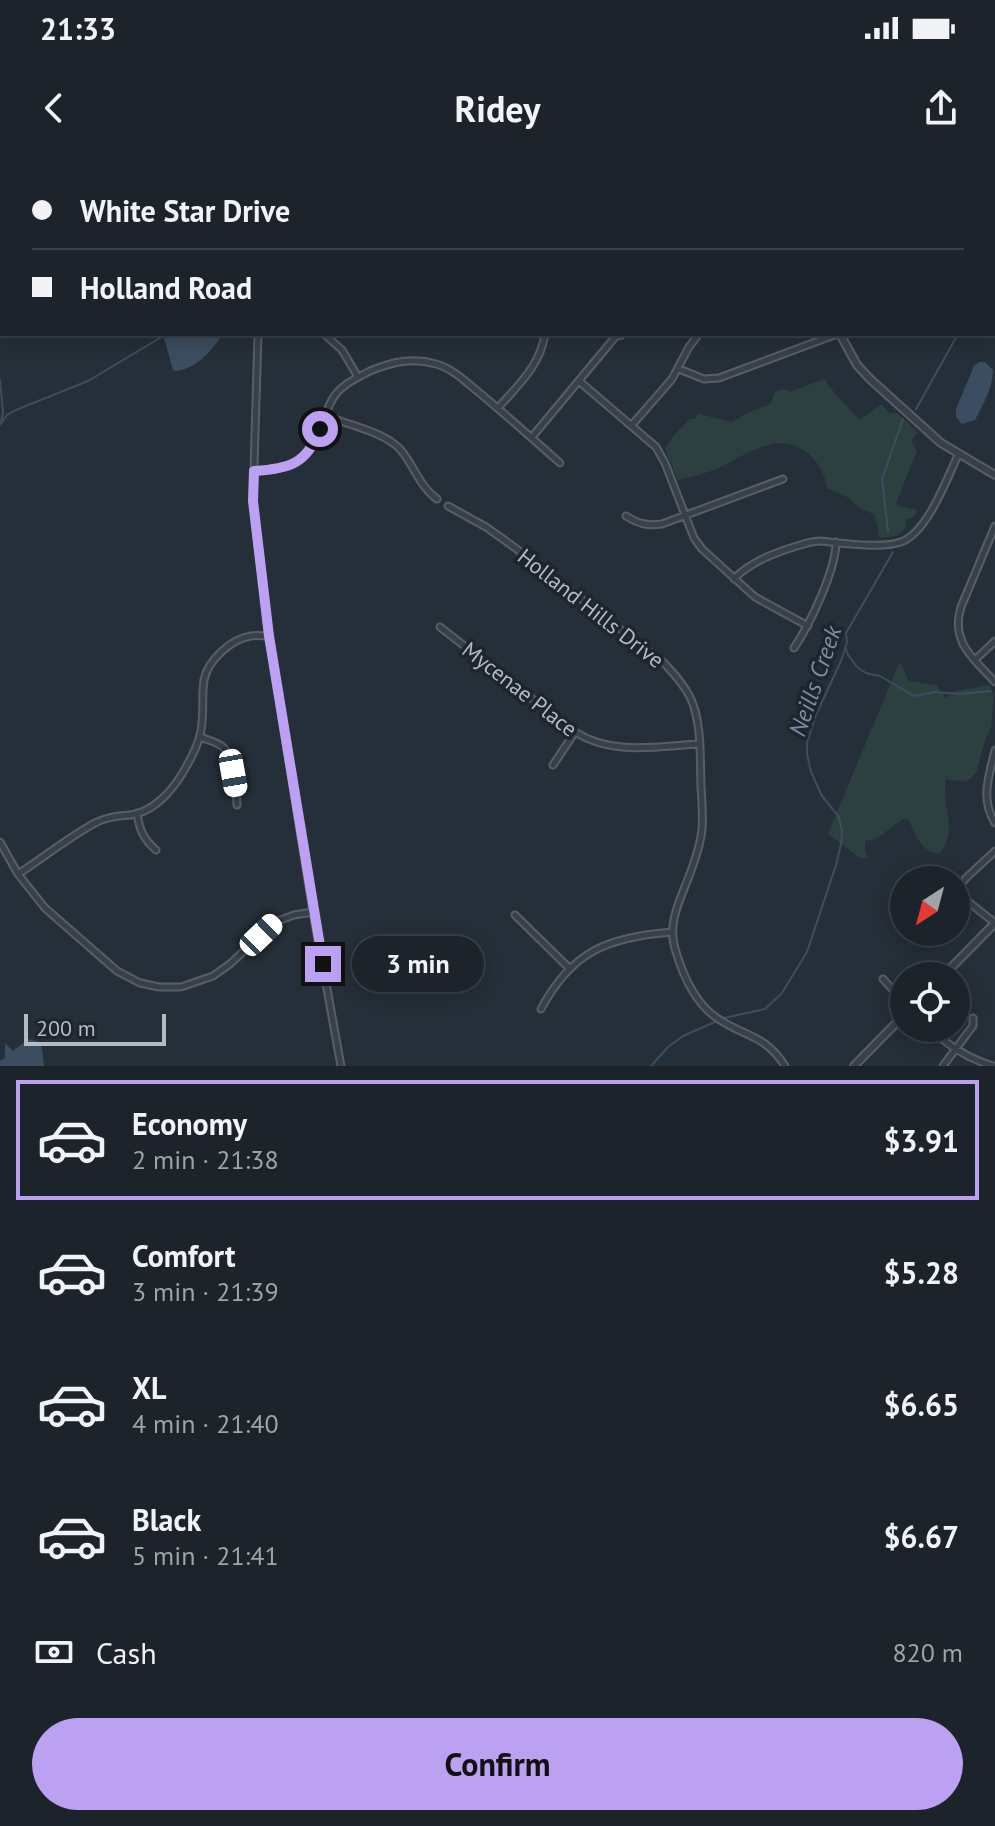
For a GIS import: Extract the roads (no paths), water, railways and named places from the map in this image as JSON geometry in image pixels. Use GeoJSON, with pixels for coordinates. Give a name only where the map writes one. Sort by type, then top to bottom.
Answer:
{"type":"FeatureCollection","features":[{"type":"Feature","properties":{"kind":"street"},"geometry":{"type":"LineString","coordinates":[[258,336],[253,501],[269,636],[341,1066]]}},
{"type":"Feature","properties":{"kind":"street"},"geometry":{"type":"LineString","coordinates":[[326,336],[342,350],[358,377]]}},
{"type":"Feature","properties":{"kind":"street"},"geometry":{"type":"LineString","coordinates":[[498,408],[534,365],[541,354],[545,336]]}},
{"type":"Feature","properties":{"kind":"street"},"geometry":{"type":"LineString","coordinates":[[532,437],[616,336]]}},
{"type":"Feature","properties":{"kind":"street"},"geometry":{"type":"LineString","coordinates":[[632,425],[679,369],[697,336]]}},
{"type":"Feature","properties":{"kind":"street"},"geometry":{"type":"LineString","coordinates":[[679,369],[704,379],[719,378],[834,336]]}},
{"type":"Feature","properties":{"kind":"street"},"geometry":{"type":"LineString","coordinates":[[840,336],[857,365],[870,379],[941,443],[995,475]]}},
{"type":"Feature","properties":{"kind":"street"},"geometry":{"type":"LineString","coordinates":[[254,471],[293,465],[303,458],[316,440],[334,395],[340,389],[358,377],[403,360],[433,363],[452,372],[560,463]]}},
{"type":"Feature","properties":{"kind":"street"},"geometry":{"type":"LineString","coordinates":[[579,381],[652,442],[660,453],[694,538],[702,549],[762,602],[808,626]]}},
{"type":"Feature","properties":{"kind":"street"},"geometry":{"type":"LineString","coordinates":[[325,416],[389,440],[403,453],[422,486],[437,499]]}},
{"type":"Feature","properties":{"kind":"street"},"geometry":{"type":"LineString","coordinates":[[734,579],[748,566],[803,544],[820,541],[888,545],[913,536],[924,524],[958,455]]}},
{"type":"Feature","properties":{"kind":"street"},"geometry":{"type":"LineString","coordinates":[[626,516],[639,524],[651,526],[783,479]]}},
{"type":"Feature","properties":{"kind":"street","name":"Holland Hills Drive"},"geometry":{"type":"LineString","coordinates":[[448,506],[514,547],[664,663],[681,681],[691,699],[700,744],[702,831],[693,865],[675,908],[672,932],[675,951],[703,1006],[727,1025],[769,1045],[785,1066]]}},
{"type":"Feature","properties":{"kind":"street"},"geometry":{"type":"LineString","coordinates":[[994,530],[958,617],[960,639],[966,651],[995,682]]}},
{"type":"Feature","properties":{"kind":"street"},"geometry":{"type":"LineString","coordinates":[[794,648],[808,626],[835,557],[836,542]]}},
{"type":"Feature","properties":{"kind":"street","name":"Mycenae Place"},"geometry":{"type":"LineString","coordinates":[[440,627],[589,741],[617,747],[700,744]]}},
{"type":"Feature","properties":{"kind":"street"},"geometry":{"type":"LineString","coordinates":[[18,874],[94,824],[137,813],[151,807],[168,793],[200,737],[205,676],[212,662],[239,640],[269,636]]}},
{"type":"Feature","properties":{"kind":"street"},"geometry":{"type":"LineString","coordinates":[[975,660],[995,641]]}},
{"type":"Feature","properties":{"kind":"street"},"geometry":{"type":"LineString","coordinates":[[553,765],[575,732]]}},
{"type":"Feature","properties":{"kind":"street"},"geometry":{"type":"LineString","coordinates":[[200,737],[224,748],[230,759],[237,805]]}},
{"type":"Feature","properties":{"kind":"street"},"geometry":{"type":"LineString","coordinates":[[995,750],[986,802],[995,823]]}},
{"type":"Feature","properties":{"kind":"street"},"geometry":{"type":"LineString","coordinates":[[137,813],[146,842],[156,850]]}},
{"type":"Feature","properties":{"kind":"street"},"geometry":{"type":"LineString","coordinates":[[0,842],[18,874],[45,908],[117,971],[140,983],[181,987],[213,976],[275,922],[313,912]]}},
{"type":"Feature","properties":{"kind":"street"},"geometry":{"type":"LineString","coordinates":[[970,874],[995,851]]}},
{"type":"Feature","properties":{"kind":"street"},"geometry":{"type":"LineString","coordinates":[[957,962],[995,923],[970,902]]}},
{"type":"Feature","properties":{"kind":"street"},"geometry":{"type":"LineString","coordinates":[[515,915],[569,968]]}},
{"type":"Feature","properties":{"kind":"street"},"geometry":{"type":"LineString","coordinates":[[541,1009],[569,968],[583,957],[611,942],[672,932]]}},
{"type":"Feature","properties":{"kind":"street"},"geometry":{"type":"LineString","coordinates":[[883,979],[890,987]]}},
{"type":"Feature","properties":{"kind":"street"},"geometry":{"type":"LineString","coordinates":[[943,1066],[973,1026],[973,1018]]}},
{"type":"Feature","properties":{"kind":"street"},"geometry":{"type":"LineString","coordinates":[[854,1066],[890,1029]]}},
{"type":"Feature","properties":{"kind":"street"},"geometry":{"type":"LineString","coordinates":[[948,1042],[993,1066]]}},
{"type":"Feature","properties":{"kind":"water"},"geometry":{"type":"Polygon","coordinates":[[[164,336],[221,336],[197,363],[183,370],[173,370],[164,336]]]}},
{"type":"Feature","properties":{"kind":"water"},"geometry":{"type":"Polygon","coordinates":[[[985,362],[993,370],[991,383],[975,420],[962,424],[956,417],[956,409],[974,366],[985,362]]]}},
{"type":"Feature","properties":{"kind":"water"},"geometry":{"type":"Polygon","coordinates":[[[28,1039],[39,1042],[44,1066],[0,1066],[0,1061],[5,1058],[5,1043],[13,1051],[28,1039]]]}},
{"type":"Feature","properties":{"kind":"waterway"},"geometry":{"type":"LineString","coordinates":[[0,425],[7,415],[16,410],[88,381],[163,336]]}},
{"type":"Feature","properties":{"kind":"waterway","name":"Neills Creek"},"geometry":{"type":"LineString","coordinates":[[916,409],[957,336]]}},
{"type":"Feature","properties":{"kind":"waterway"},"geometry":{"type":"LineString","coordinates":[[0,380],[1,422]]}},
{"type":"Feature","properties":{"kind":"waterway","name":"Neills Creek"},"geometry":{"type":"LineString","coordinates":[[888,531],[882,479],[903,419]]}},
{"type":"Feature","properties":{"kind":"waterway","name":"Neills Creek"},"geometry":{"type":"LineString","coordinates":[[651,1066],[683,1036],[724,1018],[765,1009],[782,993],[807,952],[836,865],[842,832],[839,817],[822,796],[811,772],[807,743],[815,717],[841,661],[847,642],[846,633],[893,552]]}},
{"type":"Feature","properties":{"kind":"waterway"},"geometry":{"type":"LineString","coordinates":[[846,649],[858,668],[880,676],[914,696],[935,692],[959,694],[991,691]]}}]}
